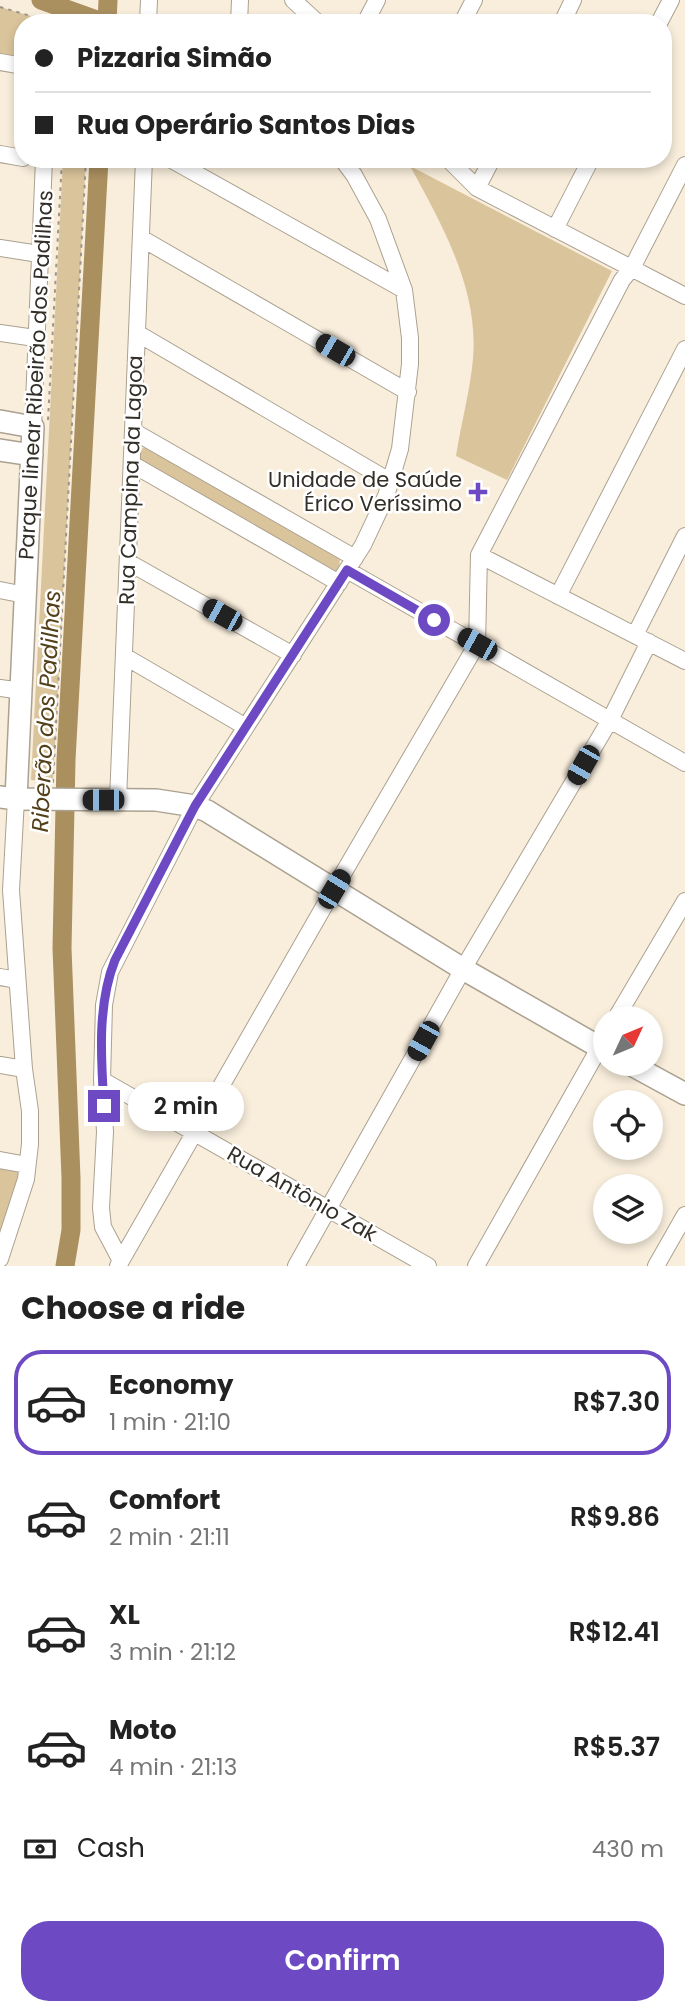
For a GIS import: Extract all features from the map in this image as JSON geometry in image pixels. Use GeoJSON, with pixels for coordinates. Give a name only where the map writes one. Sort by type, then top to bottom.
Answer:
{"type":"FeatureCollection","features":[{"type":"Feature","properties":{"kind":"main road"},"geometry":{"type":"LineString","coordinates":[[0,421],[40,425],[32,455],[22,691],[8,794],[42,791],[88,800],[156,800],[195,806],[233,825],[463,969],[593,1039]]}},
{"type":"Feature","properties":{"kind":"main road"},"geometry":{"type":"LineString","coordinates":[[0,450],[32,455]]}},
{"type":"Feature","properties":{"kind":"main road"},"geometry":{"type":"LineString","coordinates":[[652,1076],[685,1094]]}},
{"type":"Feature","properties":{"kind":"street"},"geometry":{"type":"LineString","coordinates":[[293,0],[308,14]]}},
{"type":"Feature","properties":{"kind":"street"},"geometry":{"type":"LineString","coordinates":[[120,1264],[477,644],[480,555],[622,280],[679,193],[685,165]]}},
{"type":"Feature","properties":{"kind":"street"},"geometry":{"type":"LineString","coordinates":[[40,425],[35,338],[44,168]]}},
{"type":"Feature","properties":{"kind":"street","name":"Rua Campina da Lagoa"},"geometry":{"type":"LineString","coordinates":[[118,800],[144,168]]}},
{"type":"Feature","properties":{"kind":"street"},"geometry":{"type":"LineString","coordinates":[[186,168],[404,290]]}},
{"type":"Feature","properties":{"kind":"street"},"geometry":{"type":"LineString","coordinates":[[120,1264],[101,1217],[105,1132],[102,1080],[104,1005],[110,972],[195,806],[371,530],[391,482],[400,449],[408,392],[410,338],[404,290],[378,219],[348,168]]}},
{"type":"Feature","properties":{"kind":"street"},"geometry":{"type":"LineString","coordinates":[[457,168],[477,188],[685,296]]}},
{"type":"Feature","properties":{"kind":"street"},"geometry":{"type":"LineString","coordinates":[[477,188],[487,168]]}},
{"type":"Feature","properties":{"kind":"street"},"geometry":{"type":"LineString","coordinates":[[555,229],[586,168]]}},
{"type":"Feature","properties":{"kind":"street"},"geometry":{"type":"LineString","coordinates":[[141,238],[408,392]]}},
{"type":"Feature","properties":{"kind":"street"},"geometry":{"type":"LineString","coordinates":[[0,248],[39,254]]}},
{"type":"Feature","properties":{"kind":"street"},"geometry":{"type":"LineString","coordinates":[[0,333],[35,338]]}},
{"type":"Feature","properties":{"kind":"street"},"geometry":{"type":"LineString","coordinates":[[137,333],[391,482]]}},
{"type":"Feature","properties":{"kind":"street"},"geometry":{"type":"LineString","coordinates":[[558,596],[685,349]]}},
{"type":"Feature","properties":{"kind":"street"},"geometry":{"type":"LineString","coordinates":[[133,430],[347,571]]}},
{"type":"Feature","properties":{"kind":"street"},"geometry":{"type":"LineString","coordinates":[[132,464],[347,571],[685,763]]}},
{"type":"Feature","properties":{"kind":"street"},"geometry":{"type":"LineString","coordinates":[[296,1266],[463,969],[610,720],[685,536]]}},
{"type":"Feature","properties":{"kind":"street"},"geometry":{"type":"LineString","coordinates":[[480,555],[685,661]]}},
{"type":"Feature","properties":{"kind":"street"},"geometry":{"type":"LineString","coordinates":[[128,562],[293,655]]}},
{"type":"Feature","properties":{"kind":"street"},"geometry":{"type":"LineString","coordinates":[[0,590],[24,595]]}},
{"type":"Feature","properties":{"kind":"street"},"geometry":{"type":"LineString","coordinates":[[124,656],[247,727]]}},
{"type":"Feature","properties":{"kind":"street"},"geometry":{"type":"LineString","coordinates":[[0,688],[22,691]]}},
{"type":"Feature","properties":{"kind":"street"},"geometry":{"type":"LineString","coordinates":[[0,1259],[26,1179],[30,1144],[30,1111],[24,1069],[18,980],[6,889],[8,794]]}},
{"type":"Feature","properties":{"kind":"street"},"geometry":{"type":"LineString","coordinates":[[623,1006],[685,901]]}},
{"type":"Feature","properties":{"kind":"street"},"geometry":{"type":"LineString","coordinates":[[0,977],[18,980]]}},
{"type":"Feature","properties":{"kind":"street"},"geometry":{"type":"LineString","coordinates":[[476,1266],[593,1061]]}},
{"type":"Feature","properties":{"kind":"street"},"geometry":{"type":"LineString","coordinates":[[0,1065],[24,1069]]}},
{"type":"Feature","properties":{"kind":"street","name":"Rua Antônio Zak"},"geometry":{"type":"LineString","coordinates":[[102,1080],[428,1266]]}},
{"type":"Feature","properties":{"kind":"street"},"geometry":{"type":"LineString","coordinates":[[0,1160],[27,1165]]}},
{"type":"Feature","properties":{"kind":"street"},"geometry":{"type":"LineString","coordinates":[[656,1266],[685,1215]]}},
{"type":"Feature","properties":{"kind":"path"},"geometry":{"type":"LineString","coordinates":[[0,7],[24,14]]}},
{"type":"Feature","properties":{"kind":"path","name":"Parque linear Ribeirão dos Padilhas"},"geometry":{"type":"LineString","coordinates":[[40,425],[61,168]]}},
{"type":"Feature","properties":{"kind":"path","name":"Parque linear Ribeirão dos Padilhas"},"geometry":{"type":"LineString","coordinates":[[42,791],[53,782],[86,168]]}},
{"type":"Feature","properties":{"kind":"shaded area"},"geometry":{"type":"Polygon","coordinates":[[[0,7],[24,14],[14,14],[14,56],[0,54],[0,7]]]}},
{"type":"Feature","properties":{"kind":"shaded area"},"geometry":{"type":"Polygon","coordinates":[[[63,168],[86,168],[53,782],[31,780],[63,168]]]}},
{"type":"Feature","properties":{"kind":"shaded area"},"geometry":{"type":"Polygon","coordinates":[[[411,168],[612,271],[507,480],[456,456],[470,383],[473,333],[464,283],[456,258],[411,168]]]}},
{"type":"Feature","properties":{"kind":"shaded area"},"geometry":{"type":"Polygon","coordinates":[[[147,446],[340,558],[339,569],[334,572],[143,463],[139,458],[139,450],[147,446]]]}},
{"type":"Feature","properties":{"kind":"shaded area"},"geometry":{"type":"Polygon","coordinates":[[[0,1165],[22,1169],[0,1247],[0,1165]]]}},
{"type":"Feature","properties":{"kind":"waterway"},"geometry":{"type":"LineString","coordinates":[[41,0],[80,14]]}},
{"type":"Feature","properties":{"kind":"waterway","name":"Riberão dos Padilhas"},"geometry":{"type":"LineString","coordinates":[[107,14],[108,0]]}},
{"type":"Feature","properties":{"kind":"waterway","name":"Riberão dos Padilhas"},"geometry":{"type":"LineString","coordinates":[[65,1266],[71,1230],[62,948],[66,760],[99,168]]}},
{"type":"Feature","properties":{"kind":"place","name":"Unidade de Saúde Érico Veríssimo"},"geometry":{"type":"Point","coordinates":[478,492]}},
{"type":"Feature","properties":{"kind":"route"},"geometry":{"type":"LineString","coordinates":[[104,1106],[104,1005],[115,960],[195,806],[347,570],[434,620]]}}]}
